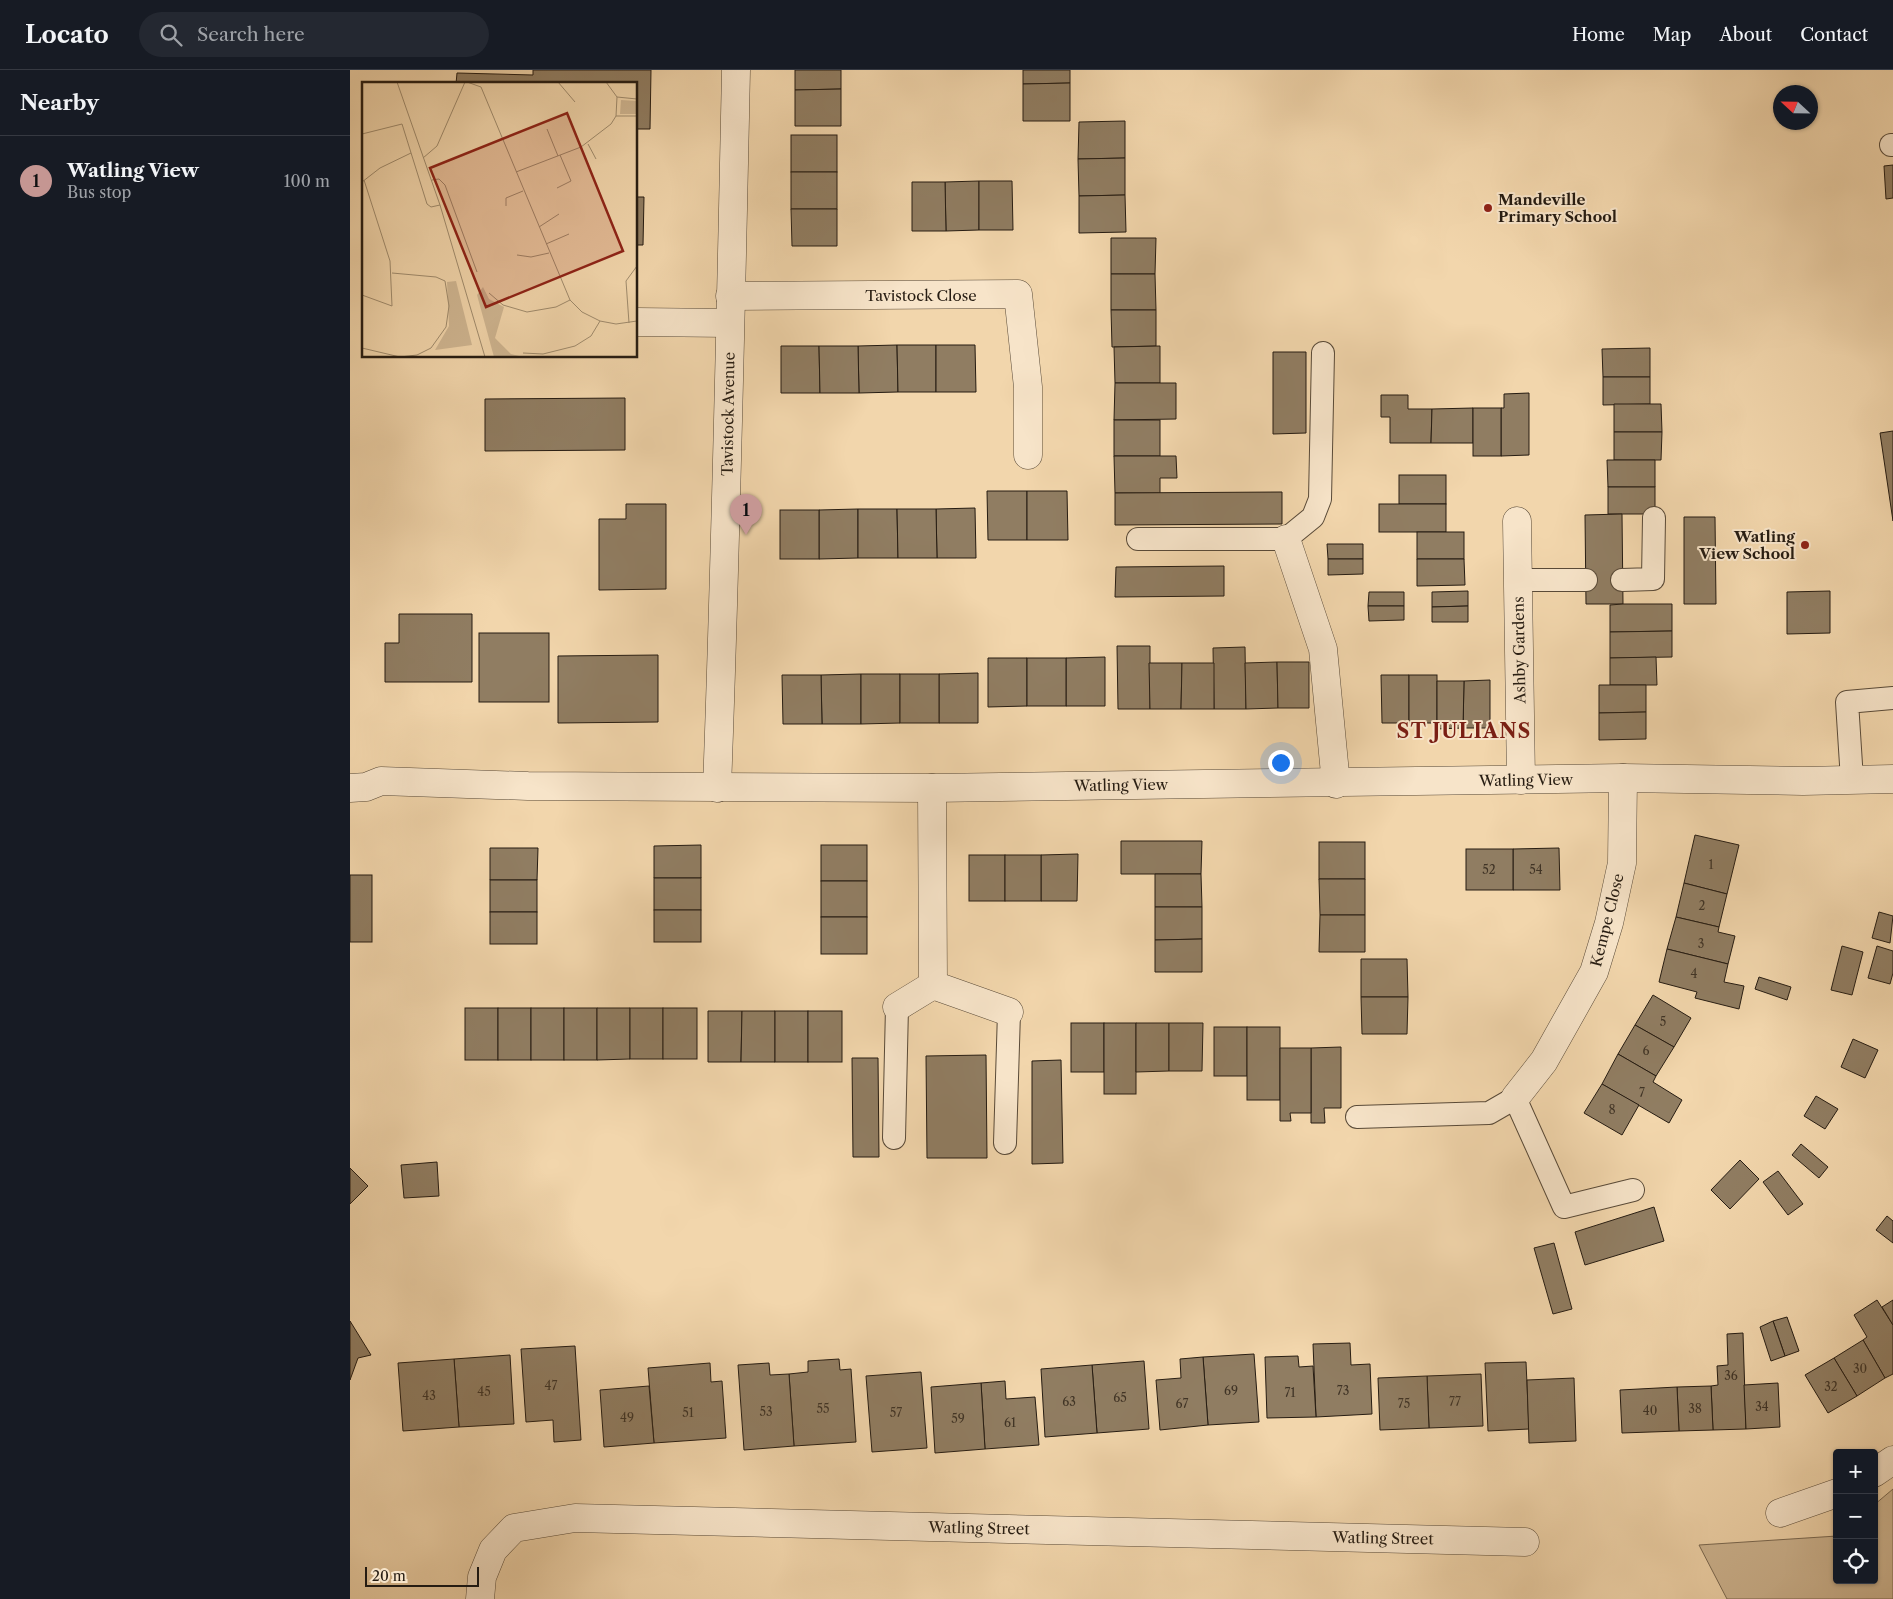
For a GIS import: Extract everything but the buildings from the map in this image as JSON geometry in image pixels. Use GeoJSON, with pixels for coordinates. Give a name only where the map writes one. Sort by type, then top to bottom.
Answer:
{"type":"FeatureCollection","features":[{"type":"Feature","properties":{"kind":"street","name":"Tavistock Avenue"},"geometry":{"type":"LineString","coordinates":[[717,788],[728,490],[736,70]]}},
{"type":"Feature","properties":{"kind":"street","name":"Tavistock Close"},"geometry":{"type":"LineString","coordinates":[[730,309],[1018,294],[1028,388],[1028,455]]}},
{"type":"Feature","properties":{"kind":"street"},"geometry":{"type":"LineString","coordinates":[[638,322],[730,309]]}},
{"type":"Feature","properties":{"kind":"street","name":"Ashby Gardens"},"geometry":{"type":"LineString","coordinates":[[1517,521],[1521,780]]}},
{"type":"Feature","properties":{"kind":"street"},"geometry":{"type":"LineString","coordinates":[[1286,539],[1324,649],[1336,784]]}},
{"type":"Feature","properties":{"kind":"street","name":"Watling View"},"geometry":{"type":"LineString","coordinates":[[350,788],[366,787],[381,781],[409,780],[528,786],[932,788],[1160,784],[1336,784],[1623,778],[1893,779]]}},
{"type":"Feature","properties":{"kind":"street","name":"Kempe Close"},"geometry":{"type":"LineString","coordinates":[[1515,1098],[1544,1061],[1594,972],[1609,923],[1622,863],[1623,778]]}},
{"type":"Feature","properties":{"kind":"street"},"geometry":{"type":"LineString","coordinates":[[932,788],[933,985]]}},
{"type":"Feature","properties":{"kind":"street"},"geometry":{"type":"LineString","coordinates":[[897,1007],[933,985]]}},
{"type":"Feature","properties":{"kind":"street"},"geometry":{"type":"LineString","coordinates":[[933,985],[1009,1012]]}},
{"type":"Feature","properties":{"kind":"street"},"geometry":{"type":"LineString","coordinates":[[1878,1470],[1893,1460]]}},
{"type":"Feature","properties":{"kind":"street"},"geometry":{"type":"LineString","coordinates":[[1780,1513],[1834,1494]]}},
{"type":"Feature","properties":{"kind":"street","name":"Watling Street"},"geometry":{"type":"LineString","coordinates":[[480,1599],[482,1578],[493,1550],[514,1528],[575,1518],[1526,1542]]}},
{"type":"Feature","properties":{"kind":"lane"},"geometry":{"type":"LineString","coordinates":[[1138,539],[1286,539],[1313,517],[1320,499],[1323,353]]}},
{"type":"Feature","properties":{"kind":"lane"},"geometry":{"type":"LineString","coordinates":[[1622,580],[1653,579],[1654,518]]}},
{"type":"Feature","properties":{"kind":"lane"},"geometry":{"type":"LineString","coordinates":[[1518,580],[1586,580]]}},
{"type":"Feature","properties":{"kind":"lane"},"geometry":{"type":"LineString","coordinates":[[1852,780],[1847,702],[1893,698]]}},
{"type":"Feature","properties":{"kind":"lane"},"geometry":{"type":"LineString","coordinates":[[894,1138],[897,1007]]}},
{"type":"Feature","properties":{"kind":"lane"},"geometry":{"type":"LineString","coordinates":[[1005,1143],[1009,1012]]}},
{"type":"Feature","properties":{"kind":"lane"},"geometry":{"type":"LineString","coordinates":[[1357,1117],[1489,1114],[1515,1098],[1564,1207],[1633,1190]]}},
{"type":"Feature","properties":{"kind":"shaded area"},"geometry":{"type":"Polygon","coordinates":[[[1893,1489],[1893,1599],[1727,1599],[1699,1545],[1833,1536],[1833,1584],[1878,1584],[1878,1502],[1893,1489]]]}},
{"type":"Feature","properties":{"kind":"place","name":"Mandeville Primary School"},"geometry":{"type":"Point","coordinates":[1488,208]}},
{"type":"Feature","properties":{"kind":"place","name":"Watling View"},"geometry":{"type":"Point","coordinates":[746,535]}},
{"type":"Feature","properties":{"kind":"place","name":"Watling View School"},"geometry":{"type":"Point","coordinates":[1805,545]}},
{"type":"Feature","properties":{"kind":"district","name":"ST JULIANS"},"geometry":{"type":"Point","coordinates":[1464,731]}}]}
